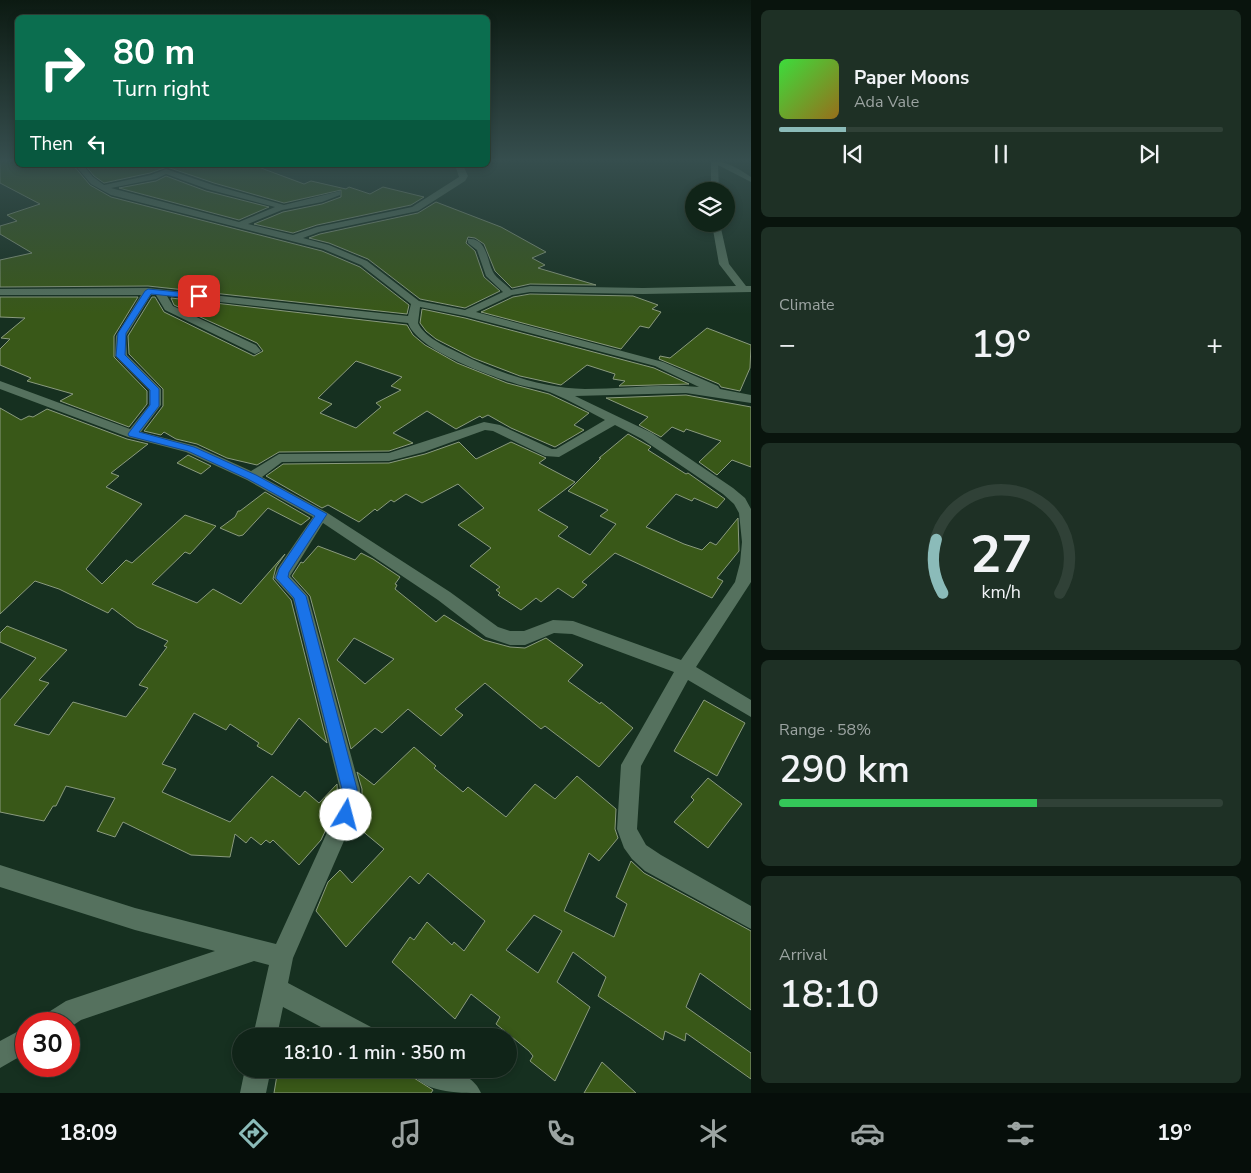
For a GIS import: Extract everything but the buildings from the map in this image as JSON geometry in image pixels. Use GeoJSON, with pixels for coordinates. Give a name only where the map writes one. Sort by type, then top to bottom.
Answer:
{"type":"FeatureCollection","features":[{"type":"Feature","properties":{"kind":"street"},"geometry":{"type":"LineString","coordinates":[[184,212],[294,238],[326,248],[364,263],[416,303],[466,313],[659,364],[684,374],[719,392]]}},
{"type":"Feature","properties":{"kind":"street"},"geometry":{"type":"LineString","coordinates":[[238,225],[270,212]]}},
{"type":"Feature","properties":{"kind":"street"},"geometry":{"type":"LineString","coordinates":[[294,238],[316,230],[401,212]]}},
{"type":"Feature","properties":{"kind":"street"},"geometry":{"type":"LineString","coordinates":[[718,232],[724,264],[747,289]]}},
{"type":"Feature","properties":{"kind":"street"},"geometry":{"type":"LineString","coordinates":[[471,241],[481,249],[489,274],[509,293]]}},
{"type":"Feature","properties":{"kind":"street"},"geometry":{"type":"LineString","coordinates":[[466,313],[509,293],[541,288],[643,291],[747,289]]}},
{"type":"Feature","properties":{"kind":"street"},"geometry":{"type":"LineString","coordinates":[[0,292],[154,291],[412,320]]}},
{"type":"Feature","properties":{"kind":"street"},"geometry":{"type":"LineString","coordinates":[[154,291],[169,308],[252,347],[256,351]]}},
{"type":"Feature","properties":{"kind":"street"},"geometry":{"type":"LineString","coordinates":[[133,434],[155,406],[155,389],[121,356],[121,338],[154,291]]}},
{"type":"Feature","properties":{"kind":"street"},"geometry":{"type":"LineString","coordinates":[[416,303],[412,320],[416,329],[438,347],[484,368],[537,386],[580,392],[676,389],[719,392],[751,399]]}},
{"type":"Feature","properties":{"kind":"street"},"geometry":{"type":"LineString","coordinates":[[3,390],[133,434],[191,449],[252,477],[321,514],[444,596],[492,632],[525,638],[553,626],[573,628],[685,668],[751,709]]}},
{"type":"Feature","properties":{"kind":"street"},"geometry":{"type":"LineString","coordinates":[[555,390],[647,436],[728,491],[740,501],[749,513],[748,563],[743,584],[685,668],[632,765],[627,829],[631,841],[639,852],[653,863],[683,882],[751,918]]}},
{"type":"Feature","properties":{"kind":"street"},"geometry":{"type":"LineString","coordinates":[[252,477],[280,458],[389,457],[419,449],[484,426],[496,428],[550,453],[559,453],[614,420]]}},
{"type":"Feature","properties":{"kind":"street"},"geometry":{"type":"LineString","coordinates":[[267,1028],[282,957],[350,804],[350,789],[300,596],[282,578],[283,572],[321,514]]}},
{"type":"Feature","properties":{"kind":"street"},"geometry":{"type":"LineString","coordinates":[[0,876],[136,919],[282,957]]}},
{"type":"Feature","properties":{"kind":"street"},"geometry":{"type":"LineString","coordinates":[[72,1012],[254,950]]}},
{"type":"Feature","properties":{"kind":"street"},"geometry":{"type":"LineString","coordinates":[[275,989],[347,1028]]}},
{"type":"Feature","properties":{"kind":"street"},"geometry":{"type":"LineString","coordinates":[[0,1055],[15,1046]]}},
{"type":"Feature","properties":{"kind":"street"},"geometry":{"type":"LineString","coordinates":[[253,1093],[256,1078]]}},
{"type":"Feature","properties":{"kind":"street"},"geometry":{"type":"LineString","coordinates":[[440,1078],[468,1093]]}},
{"type":"Feature","properties":{"kind":"route"},"geometry":{"type":"LineString","coordinates":[[199,296],[148,291],[122,333],[121,356],[155,389],[155,406],[133,434],[191,449],[252,477],[321,514],[283,572],[282,578],[300,596],[350,789],[350,804],[346,815]]}}]}
